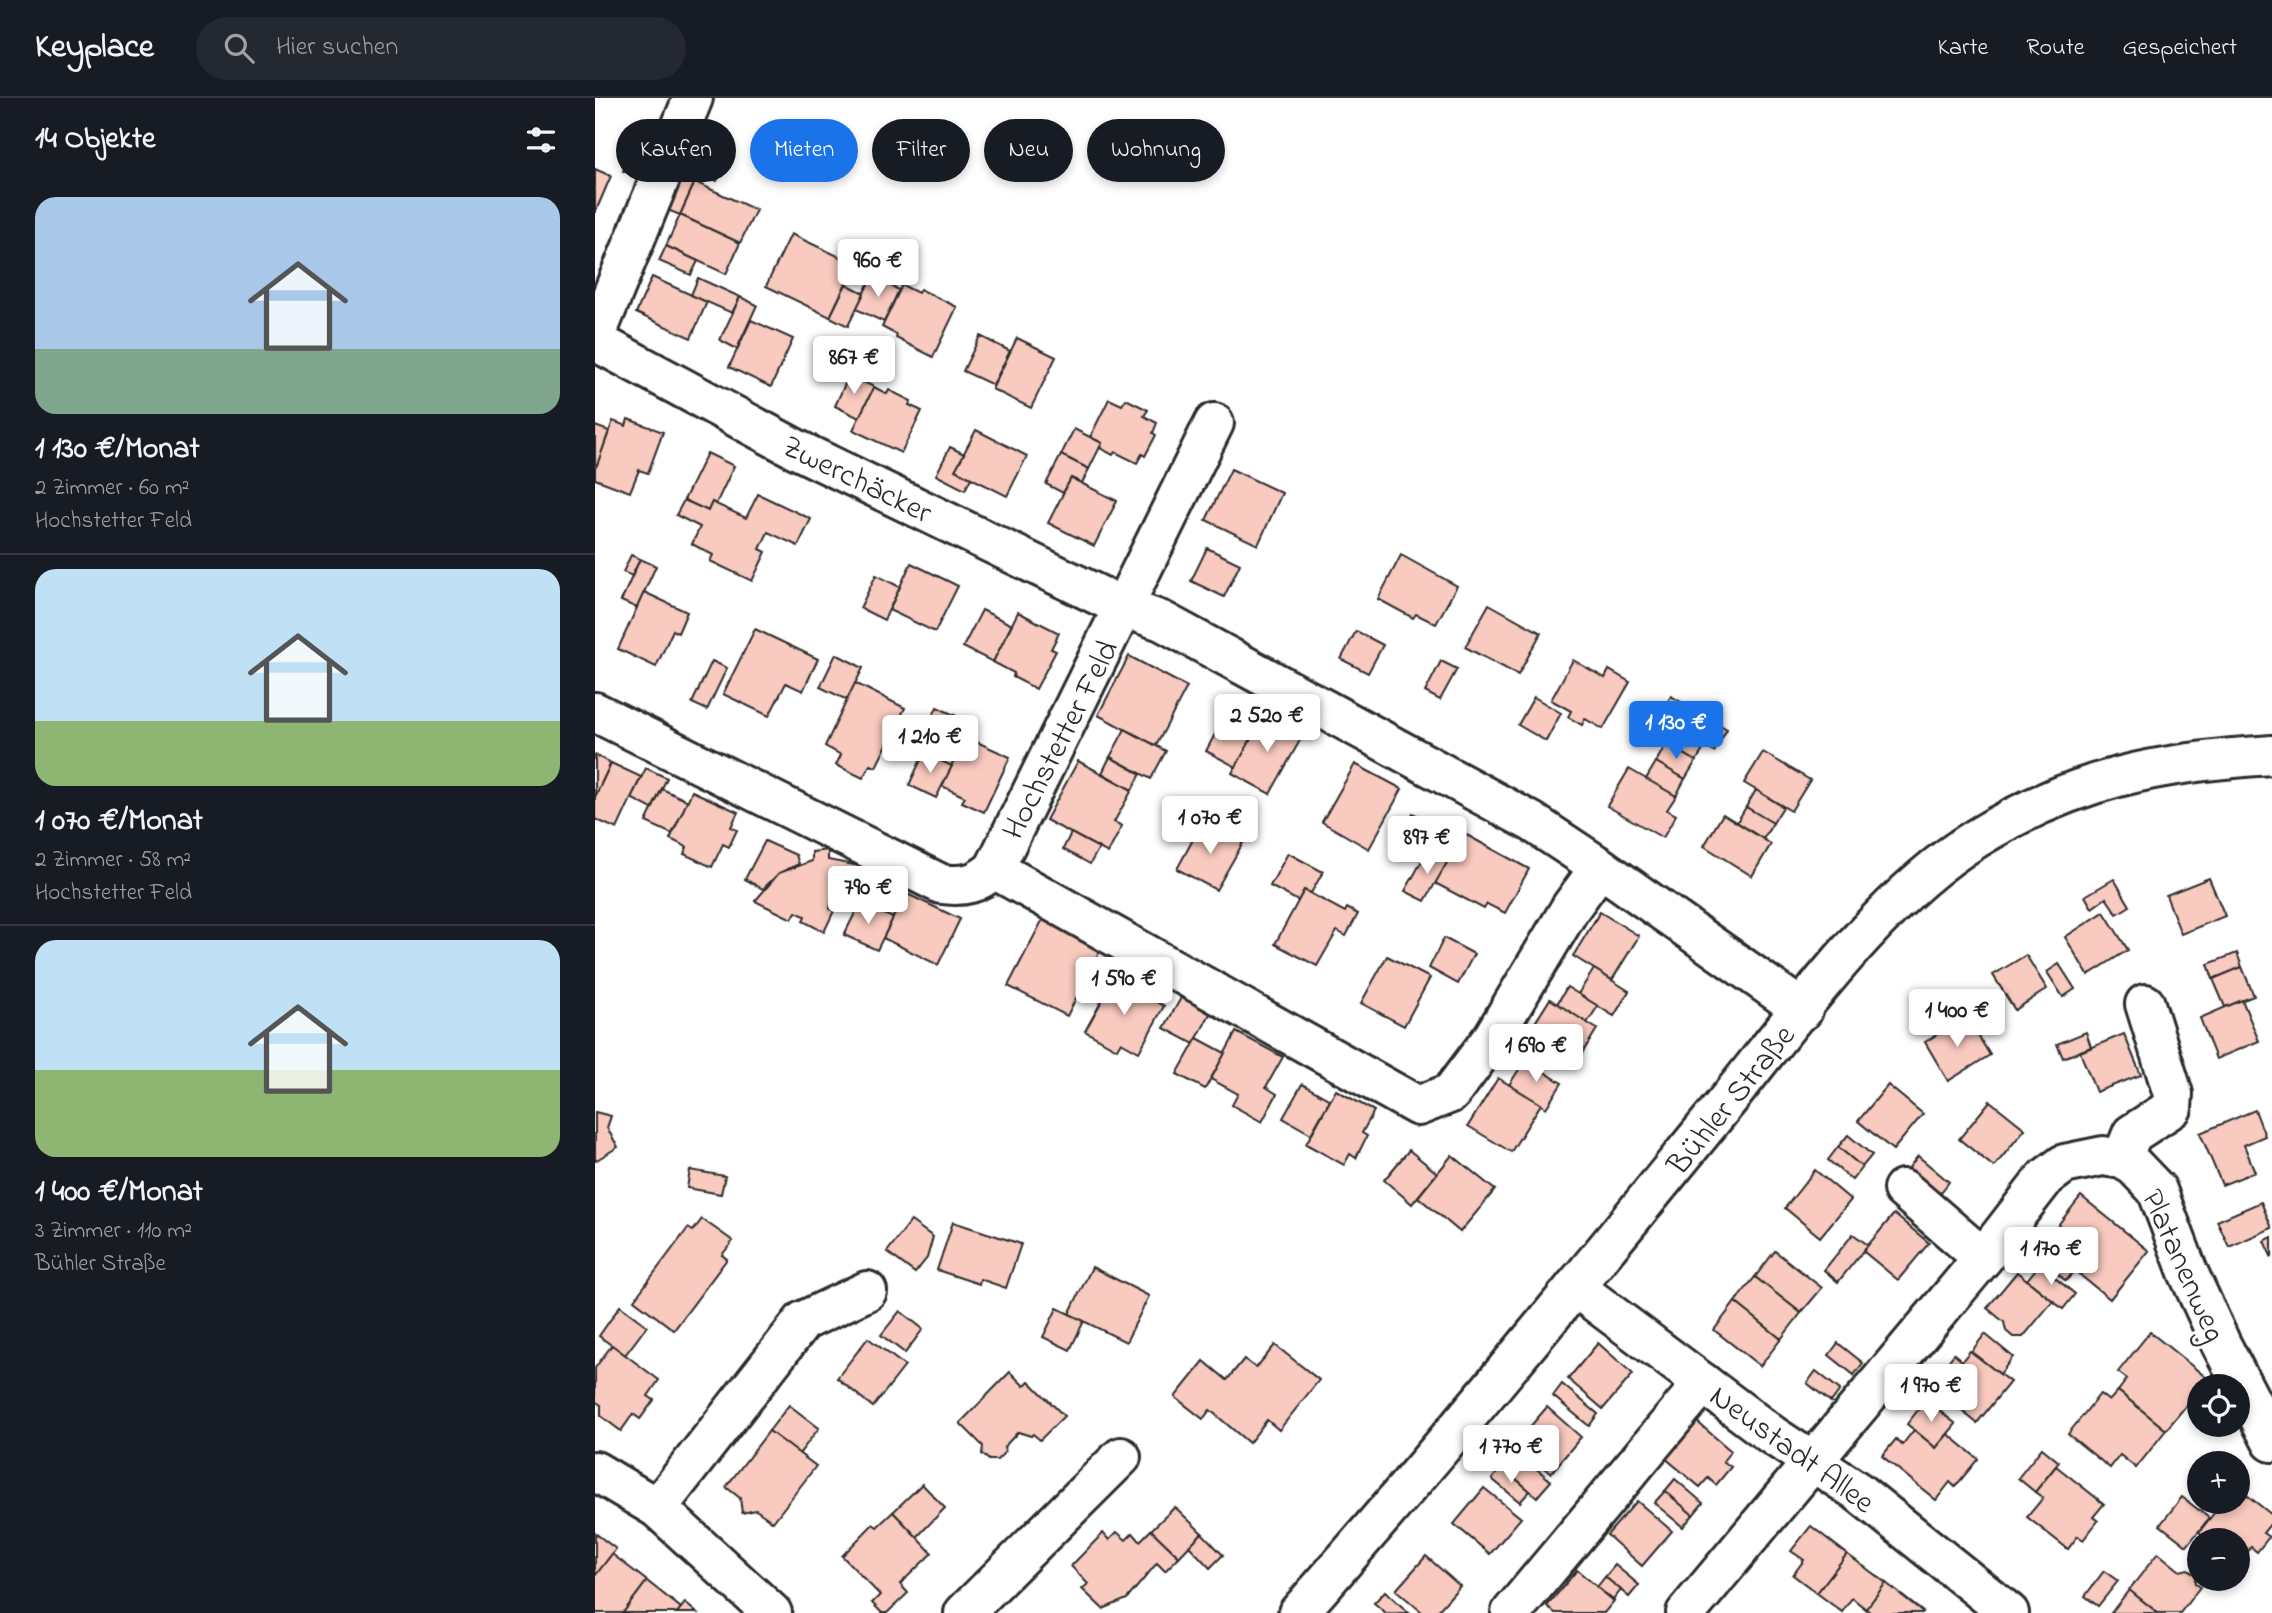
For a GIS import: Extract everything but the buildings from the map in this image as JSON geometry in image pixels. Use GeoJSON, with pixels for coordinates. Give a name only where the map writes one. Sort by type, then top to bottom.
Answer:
{"type":"FeatureCollection","features":[{"type":"Feature","properties":{"kind":"street","name":"Zwerchäcker"},"geometry":{"type":"LineString","coordinates":[[693,98],[595,339],[794,448],[1125,608],[1162,621],[1532,822],[1600,867]]}},
{"type":"Feature","properties":{"kind":"street"},"geometry":{"type":"LineString","coordinates":[[1125,608],[1214,423]]}},
{"type":"Feature","properties":{"kind":"street","name":"Hochstetter Feld"},"geometry":{"type":"LineString","coordinates":[[595,712],[941,884],[961,886],[981,881],[994,869],[1125,608]]}},
{"type":"Feature","properties":{"kind":"street","name":"Bühler Straße"},"geometry":{"type":"LineString","coordinates":[[1298,1613],[1467,1419],[1803,1010],[1893,905],[1974,839],[2061,794],[2111,776],[2183,761],[2272,755]]}},
{"type":"Feature","properties":{"kind":"street"},"geometry":{"type":"LineString","coordinates":[[1600,867],[1803,1010]]}},
{"type":"Feature","properties":{"kind":"street","name":"Hochstetter Feld"},"geometry":{"type":"LineString","coordinates":[[994,869],[1418,1106],[1451,1093],[1493,1037],[1571,907],[1600,867]]}},
{"type":"Feature","properties":{"kind":"street"},"geometry":{"type":"LineString","coordinates":[[2122,1159],[2132,1134],[2172,1108],[2173,1094],[2145,1004]]}},
{"type":"Feature","properties":{"kind":"street","name":"Platanenweg"},"geometry":{"type":"LineString","coordinates":[[1686,1613],[1983,1258],[2045,1178],[2064,1164],[2103,1156],[2122,1159],[2157,1190],[2188,1272],[2221,1345],[2272,1442]]}},
{"type":"Feature","properties":{"kind":"street"},"geometry":{"type":"LineString","coordinates":[[1903,1189],[1983,1258]]}},
{"type":"Feature","properties":{"kind":"street","name":"Neustadt Allee"},"geometry":{"type":"LineString","coordinates":[[1575,1287],[1703,1383],[1857,1491],[2009,1613]]}},
{"type":"Feature","properties":{"kind":"street"},"geometry":{"type":"LineString","coordinates":[[657,1508],[803,1321],[867,1292]]}},
{"type":"Feature","properties":{"kind":"street"},"geometry":{"type":"LineString","coordinates":[[1511,1613],[1703,1383]]}},
{"type":"Feature","properties":{"kind":"street"},"geometry":{"type":"LineString","coordinates":[[964,1613],[1121,1457]]}},
{"type":"Feature","properties":{"kind":"street"},"geometry":{"type":"LineString","coordinates":[[595,1471],[657,1508],[772,1613]]}}]}
